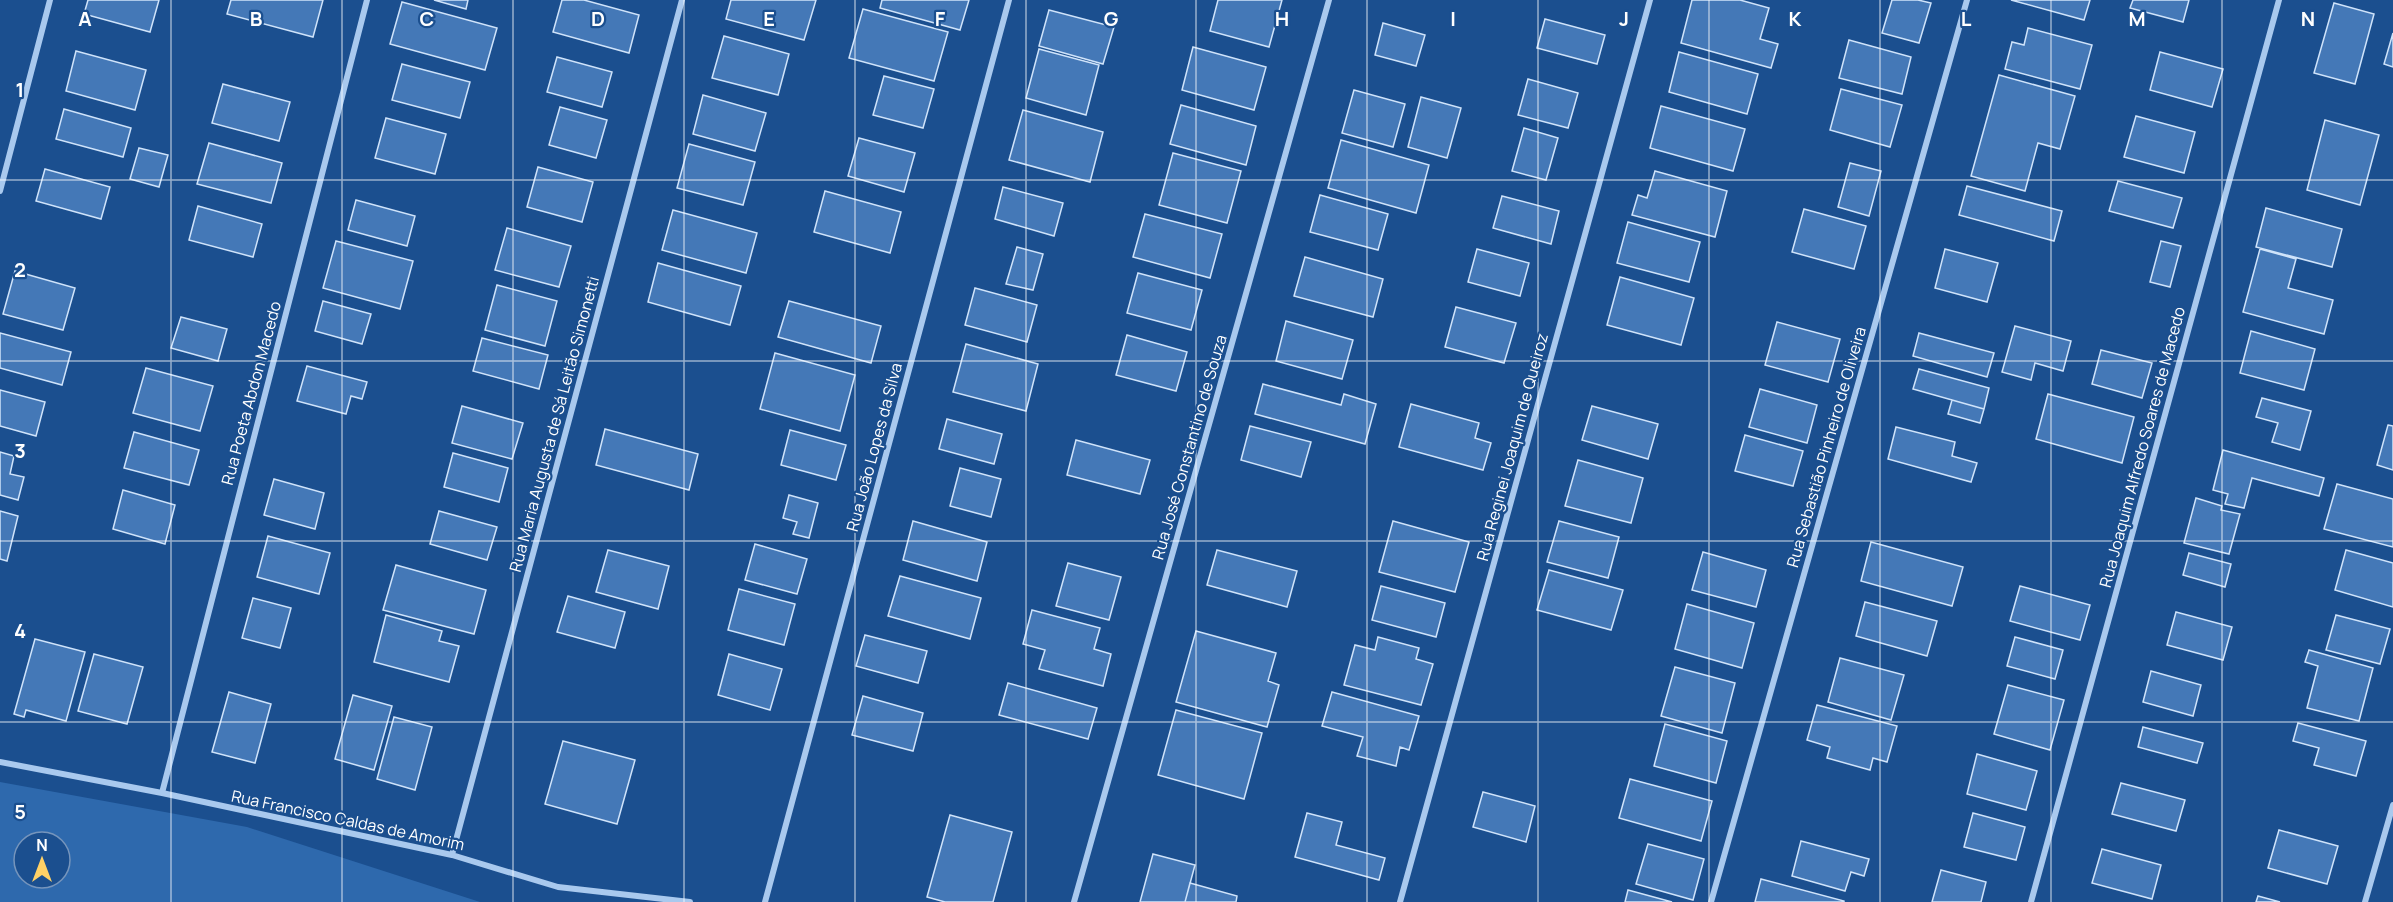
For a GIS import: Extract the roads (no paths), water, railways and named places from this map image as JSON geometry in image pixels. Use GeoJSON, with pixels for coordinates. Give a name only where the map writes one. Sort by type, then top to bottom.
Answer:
{"type":"FeatureCollection","features":[{"type":"Feature","properties":{"kind":"street"},"geometry":{"type":"LineString","coordinates":[[0,191],[50,0]]}},
{"type":"Feature","properties":{"kind":"street","name":"Rua Poeta Abdon Macedo"},"geometry":{"type":"LineString","coordinates":[[162,793],[367,0]]}},
{"type":"Feature","properties":{"kind":"street","name":"Rua Maria Augusta de Sá Leitão Simonetti"},"geometry":{"type":"LineString","coordinates":[[452,855],[682,0]]}},
{"type":"Feature","properties":{"kind":"street","name":"Rua João Lopes da Silva"},"geometry":{"type":"LineString","coordinates":[[765,902],[1009,0]]}},
{"type":"Feature","properties":{"kind":"street","name":"Rua José Constantino de Souza"},"geometry":{"type":"LineString","coordinates":[[1074,902],[1329,0]]}},
{"type":"Feature","properties":{"kind":"street","name":"Rua Reginei Joaquim de Queiroz"},"geometry":{"type":"LineString","coordinates":[[1400,902],[1650,0]]}},
{"type":"Feature","properties":{"kind":"street","name":"Rua Sebastião Pinheiro de Oliveira"},"geometry":{"type":"LineString","coordinates":[[1711,902],[1967,0]]}},
{"type":"Feature","properties":{"kind":"street","name":"Rua Joaquim Alfredo Soares de Macedo"},"geometry":{"type":"LineString","coordinates":[[2031,902],[2279,0]]}},
{"type":"Feature","properties":{"kind":"street","name":"Rua Francisco Caldas de Amorim"},"geometry":{"type":"LineString","coordinates":[[0,762],[162,793],[452,855],[558,887],[690,902]]}},
{"type":"Feature","properties":{"kind":"street"},"geometry":{"type":"LineString","coordinates":[[2365,902],[2393,805]]}}]}
